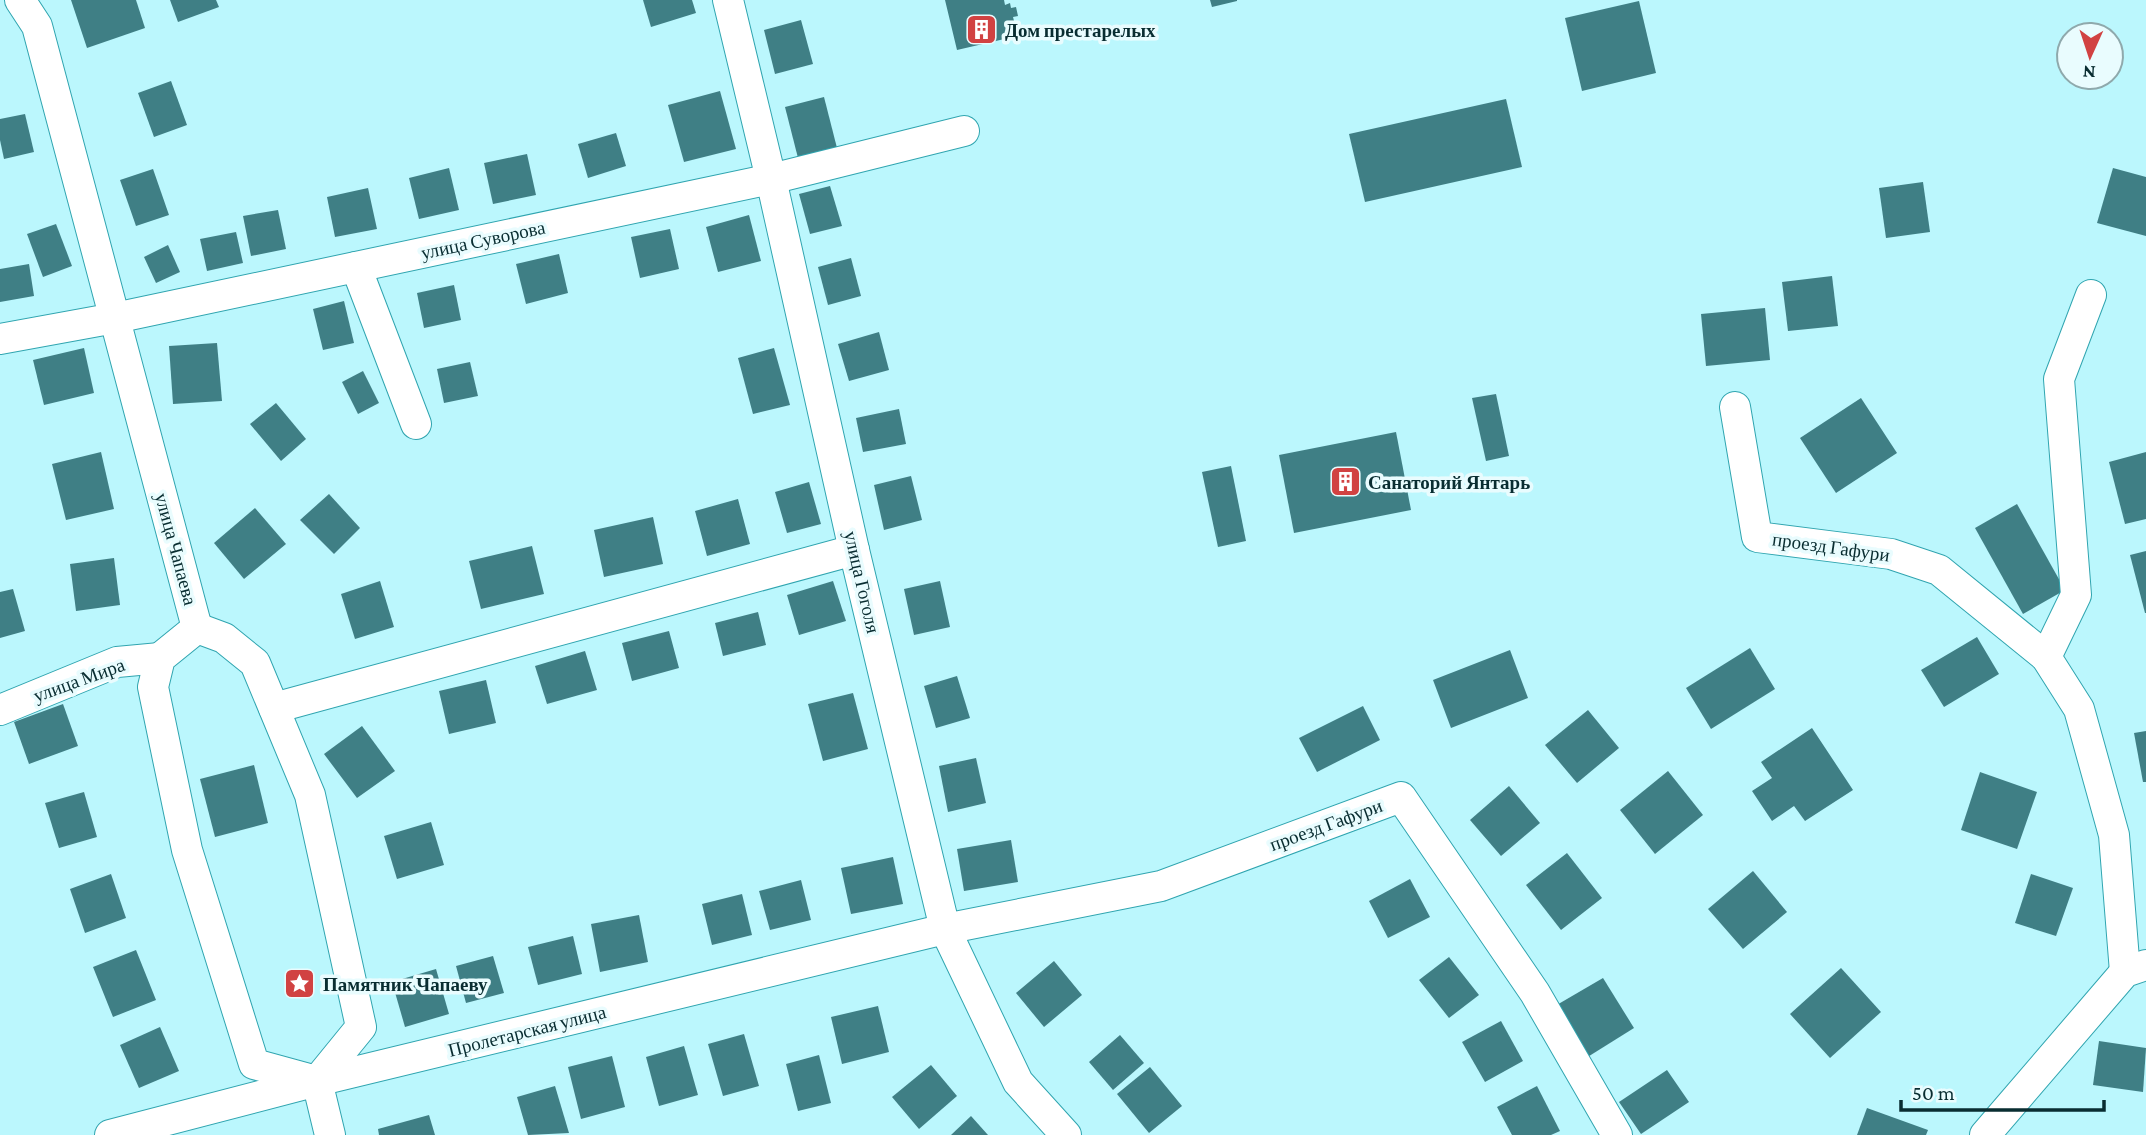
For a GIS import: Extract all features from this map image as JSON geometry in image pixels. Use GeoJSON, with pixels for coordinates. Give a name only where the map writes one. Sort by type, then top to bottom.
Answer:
{"type":"FeatureCollection","features":[{"type":"Feature","properties":{"kind":"street","name":"улица Чапаева"},"geometry":{"type":"LineString","coordinates":[[20,0],[37,26],[197,628],[224,638],[255,663],[310,795],[361,1027],[317,1081]]}},
{"type":"Feature","properties":{"kind":"street","name":"улица Гоголя"},"geometry":{"type":"LineString","coordinates":[[728,0],[854,550],[945,929],[1018,1082],[1066,1135]]}},
{"type":"Feature","properties":{"kind":"street","name":"улица Суворова"},"geometry":{"type":"LineString","coordinates":[[0,339],[115,318],[771,179],[964,131]]}},
{"type":"Feature","properties":{"kind":"street"},"geometry":{"type":"LineString","coordinates":[[356,267],[416,424]]}},
{"type":"Feature","properties":{"kind":"street"},"geometry":{"type":"LineString","coordinates":[[2046,657],[2076,595],[2059,379],[2091,295]]}},
{"type":"Feature","properties":{"kind":"street","name":"проезд Гафури"},"geometry":{"type":"LineString","coordinates":[[1735,407],[1757,537],[1891,554],[1939,570],[2046,657],[2079,709],[2114,835],[2136,969]]}},
{"type":"Feature","properties":{"kind":"street"},"geometry":{"type":"LineString","coordinates":[[274,708],[854,550]]}},
{"type":"Feature","properties":{"kind":"street"},"geometry":{"type":"LineString","coordinates":[[197,628],[160,658],[153,687],[187,850],[254,1064],[317,1081],[330,1135]]}},
{"type":"Feature","properties":{"kind":"street","name":"улица Мира"},"geometry":{"type":"LineString","coordinates":[[0,710],[117,662],[160,658]]}},
{"type":"Feature","properties":{"kind":"street","name":"проезд Гафури"},"geometry":{"type":"LineString","coordinates":[[945,929],[1161,886],[1401,797],[1535,993],[1617,1135]]}},
{"type":"Feature","properties":{"kind":"street","name":"Пролетарская улица"},"geometry":{"type":"LineString","coordinates":[[110,1135],[317,1081],[945,929]]}},
{"type":"Feature","properties":{"kind":"street"},"geometry":{"type":"LineString","coordinates":[[1985,1135],[2136,969]]}},
{"type":"Feature","properties":{"kind":"building"},"geometry":{"type":"Polygon","coordinates":[[[71,0],[136,0],[145,28],[87,48],[71,0]]]}},
{"type":"Feature","properties":{"kind":"building"},"geometry":{"type":"Polygon","coordinates":[[[170,0],[216,0],[219,7],[178,22],[170,0]]]}},
{"type":"Feature","properties":{"kind":"building"},"geometry":{"type":"Polygon","coordinates":[[[643,0],[692,0],[696,13],[651,27],[643,0]]]}},
{"type":"Feature","properties":{"kind":"building","name":"Дом престарелых"},"geometry":{"type":"Polygon","coordinates":[[[945,0],[1004,0],[1005,5],[1010,3],[1011,8],[1016,7],[1018,16],[1013,17],[1014,21],[1010,22],[1013,37],[957,50],[945,0]]]}},
{"type":"Feature","properties":{"kind":"building","name":"Дом престарелых"},"geometry":{"type":"Polygon","coordinates":[[[1210,0],[1237,0],[1237,1],[1212,7],[1210,0]]]}},
{"type":"Feature","properties":{"kind":"building"},"geometry":{"type":"Polygon","coordinates":[[[1639,1],[1656,73],[1582,91],[1565,18],[1639,1]]]}},
{"type":"Feature","properties":{"kind":"building"},"geometry":{"type":"Polygon","coordinates":[[[801,20],[813,64],[775,74],[764,30],[801,20]]]}},
{"type":"Feature","properties":{"kind":"building"},"geometry":{"type":"Polygon","coordinates":[[[171,81],[187,125],[154,137],[138,93],[171,81]]]}},
{"type":"Feature","properties":{"kind":"building"},"geometry":{"type":"Polygon","coordinates":[[[720,91],[736,149],[684,162],[668,105],[720,91]]]}},
{"type":"Feature","properties":{"kind":"building"},"geometry":{"type":"Polygon","coordinates":[[[824,97],[837,148],[798,158],[785,107],[824,97]]]}},
{"type":"Feature","properties":{"kind":"building"},"geometry":{"type":"Polygon","coordinates":[[[1506,99],[1522,167],[1365,202],[1349,134],[1506,99]]]}},
{"type":"Feature","properties":{"kind":"building"},"geometry":{"type":"Polygon","coordinates":[[[25,114],[34,152],[4,159],[0,119],[25,114]]]}},
{"type":"Feature","properties":{"kind":"building"},"geometry":{"type":"Polygon","coordinates":[[[616,133],[626,166],[588,178],[578,144],[616,133]]]}},
{"type":"Feature","properties":{"kind":"building"},"geometry":{"type":"Polygon","coordinates":[[[527,154],[536,195],[493,204],[484,163],[527,154]]]}},
{"type":"Feature","properties":{"kind":"building"},"geometry":{"type":"Polygon","coordinates":[[[449,168],[459,210],[419,219],[409,178],[449,168]]]}},
{"type":"Feature","properties":{"kind":"building"},"geometry":{"type":"Polygon","coordinates":[[[2113,168],[2146,177],[2146,236],[2097,223],[2113,168]]]}},
{"type":"Feature","properties":{"kind":"building"},"geometry":{"type":"Polygon","coordinates":[[[153,169],[169,215],[136,226],[120,180],[153,169]]]}},
{"type":"Feature","properties":{"kind":"building"},"geometry":{"type":"Polygon","coordinates":[[[1923,182],[1930,232],[1886,238],[1879,188],[1923,182]]]}},
{"type":"Feature","properties":{"kind":"building"},"geometry":{"type":"Polygon","coordinates":[[[830,186],[842,226],[810,234],[799,194],[830,186]]]}},
{"type":"Feature","properties":{"kind":"building"},"geometry":{"type":"Polygon","coordinates":[[[368,188],[377,229],[335,237],[327,197],[368,188]]]}},
{"type":"Feature","properties":{"kind":"building"},"geometry":{"type":"Polygon","coordinates":[[[278,210],[286,249],[251,256],[243,216],[278,210]]]}},
{"type":"Feature","properties":{"kind":"building"},"geometry":{"type":"Polygon","coordinates":[[[749,215],[761,261],[718,272],[706,227],[749,215]]]}},
{"type":"Feature","properties":{"kind":"building"},"geometry":{"type":"Polygon","coordinates":[[[56,224],[72,266],[43,277],[27,234],[56,224]]]}},
{"type":"Feature","properties":{"kind":"building"},"geometry":{"type":"Polygon","coordinates":[[[670,229],[679,269],[640,278],[631,237],[670,229]]]}},
{"type":"Feature","properties":{"kind":"building"},"geometry":{"type":"Polygon","coordinates":[[[236,232],[243,263],[207,271],[200,239],[236,232]]]}},
{"type":"Feature","properties":{"kind":"building"},"geometry":{"type":"Polygon","coordinates":[[[168,245],[180,272],[156,283],[144,257],[168,245]]]}},
{"type":"Feature","properties":{"kind":"building"},"geometry":{"type":"Polygon","coordinates":[[[559,254],[568,293],[526,304],[516,264],[559,254]]]}},
{"type":"Feature","properties":{"kind":"building"},"geometry":{"type":"Polygon","coordinates":[[[851,258],[861,296],[828,305],[818,267],[851,258]]]}},
{"type":"Feature","properties":{"kind":"building"},"geometry":{"type":"Polygon","coordinates":[[[29,264],[34,296],[0,302],[0,269],[29,264]]]}},
{"type":"Feature","properties":{"kind":"building"},"geometry":{"type":"Polygon","coordinates":[[[1832,276],[1838,326],[1788,331],[1782,282],[1832,276]]]}},
{"type":"Feature","properties":{"kind":"building"},"geometry":{"type":"Polygon","coordinates":[[[454,285],[461,320],[424,328],[417,293],[454,285]]]}},
{"type":"Feature","properties":{"kind":"building"},"geometry":{"type":"Polygon","coordinates":[[[344,301],[354,343],[323,350],[313,309],[344,301]]]}},
{"type":"Feature","properties":{"kind":"building"},"geometry":{"type":"Polygon","coordinates":[[[1765,308],[1770,360],[1706,366],[1701,314],[1765,308]]]}},
{"type":"Feature","properties":{"kind":"building"},"geometry":{"type":"Polygon","coordinates":[[[879,332],[889,370],[849,381],[838,344],[879,332]]]}},
{"type":"Feature","properties":{"kind":"building"},"geometry":{"type":"Polygon","coordinates":[[[217,343],[222,401],[173,404],[169,346],[217,343]]]}},
{"type":"Feature","properties":{"kind":"building"},"geometry":{"type":"Polygon","coordinates":[[[84,348],[94,393],[44,405],[33,360],[84,348]]]}},
{"type":"Feature","properties":{"kind":"building"},"geometry":{"type":"Polygon","coordinates":[[[774,348],[790,405],[753,414],[738,358],[774,348]]]}},
{"type":"Feature","properties":{"kind":"building"},"geometry":{"type":"Polygon","coordinates":[[[470,362],[478,396],[444,403],[437,369],[470,362]]]}},
{"type":"Feature","properties":{"kind":"building"},"geometry":{"type":"Polygon","coordinates":[[[363,371],[379,403],[358,414],[342,382],[363,371]]]}},
{"type":"Feature","properties":{"kind":"building"},"geometry":{"type":"Polygon","coordinates":[[[1496,394],[1509,456],[1486,461],[1472,398],[1496,394]]]}},
{"type":"Feature","properties":{"kind":"building"},"geometry":{"type":"Polygon","coordinates":[[[1861,398],[1897,453],[1836,493],[1800,438],[1861,398]]]}},
{"type":"Feature","properties":{"kind":"building"},"geometry":{"type":"Polygon","coordinates":[[[276,403],[306,439],[281,461],[250,424],[276,403]]]}},
{"type":"Feature","properties":{"kind":"building"},"geometry":{"type":"Polygon","coordinates":[[[899,409],[906,444],[863,452],[856,418],[899,409]]]}},
{"type":"Feature","properties":{"kind":"building","name":"Санаторий Янтарь"},"geometry":{"type":"Polygon","coordinates":[[[1396,432],[1411,510],[1294,533],[1279,455],[1396,432]]]}},
{"type":"Feature","properties":{"kind":"building"},"geometry":{"type":"Polygon","coordinates":[[[101,452],[114,509],[66,520],[52,464],[101,452]]]}},
{"type":"Feature","properties":{"kind":"building"},"geometry":{"type":"Polygon","coordinates":[[[2146,452],[2146,519],[2125,524],[2109,462],[2146,452]]]}},
{"type":"Feature","properties":{"kind":"building"},"geometry":{"type":"Polygon","coordinates":[[[1231,466],[1246,541],[1218,547],[1202,472],[1231,466]]]}},
{"type":"Feature","properties":{"kind":"building"},"geometry":{"type":"Polygon","coordinates":[[[911,476],[922,520],[884,530],[874,485],[911,476]]]}},
{"type":"Feature","properties":{"kind":"building"},"geometry":{"type":"Polygon","coordinates":[[[809,482],[821,524],[787,533],[775,492],[809,482]]]}},
{"type":"Feature","properties":{"kind":"building"},"geometry":{"type":"Polygon","coordinates":[[[329,494],[360,528],[334,554],[300,520],[329,494]]]}},
{"type":"Feature","properties":{"kind":"building"},"geometry":{"type":"Polygon","coordinates":[[[738,499],[750,544],[707,556],[695,511],[738,499]]]}},
{"type":"Feature","properties":{"kind":"building"},"geometry":{"type":"Polygon","coordinates":[[[2017,504],[2065,590],[2023,614],[1975,528],[2017,504]]]}},
{"type":"Feature","properties":{"kind":"building"},"geometry":{"type":"Polygon","coordinates":[[[255,508],[286,544],[244,579],[214,543],[255,508]]]}},
{"type":"Feature","properties":{"kind":"building"},"geometry":{"type":"Polygon","coordinates":[[[653,517],[663,564],[604,577],[594,530],[653,517]]]}},
{"type":"Feature","properties":{"kind":"building"},"geometry":{"type":"Polygon","coordinates":[[[532,546],[544,594],[481,609],[469,561],[532,546]]]}},
{"type":"Feature","properties":{"kind":"building"},"geometry":{"type":"Polygon","coordinates":[[[2146,551],[2146,613],[2145,613],[2130,555],[2146,551]]]}},
{"type":"Feature","properties":{"kind":"building"},"geometry":{"type":"Polygon","coordinates":[[[114,558],[120,605],[76,611],[70,564],[114,558]]]}},
{"type":"Feature","properties":{"kind":"building"},"geometry":{"type":"Polygon","coordinates":[[[380,581],[394,627],[355,639],[341,594],[380,581]]]}},
{"type":"Feature","properties":{"kind":"building"},"geometry":{"type":"Polygon","coordinates":[[[833,581],[846,621],[799,635],[787,595],[833,581]]]}},
{"type":"Feature","properties":{"kind":"building"},"geometry":{"type":"Polygon","coordinates":[[[940,581],[950,627],[914,635],[904,589],[940,581]]]}},
{"type":"Feature","properties":{"kind":"building"},"geometry":{"type":"Polygon","coordinates":[[[13,589],[25,631],[0,638],[0,592],[13,589]]]}},
{"type":"Feature","properties":{"kind":"building"},"geometry":{"type":"Polygon","coordinates":[[[758,612],[766,645],[723,656],[715,623],[758,612]]]}},
{"type":"Feature","properties":{"kind":"building"},"geometry":{"type":"Polygon","coordinates":[[[669,631],[679,668],[632,681],[622,643],[669,631]]]}},
{"type":"Feature","properties":{"kind":"building"},"geometry":{"type":"Polygon","coordinates":[[[1977,637],[1999,674],[1944,707],[1921,670],[1977,637]]]}},
{"type":"Feature","properties":{"kind":"building"},"geometry":{"type":"Polygon","coordinates":[[[1750,648],[1775,689],[1711,729],[1686,688],[1750,648]]]}},
{"type":"Feature","properties":{"kind":"building"},"geometry":{"type":"Polygon","coordinates":[[[1510,650],[1528,698],[1451,728],[1433,680],[1510,650]]]}},
{"type":"Feature","properties":{"kind":"building"},"geometry":{"type":"Polygon","coordinates":[[[585,651],[597,690],[547,704],[535,666],[585,651]]]}},
{"type":"Feature","properties":{"kind":"building"},"geometry":{"type":"Polygon","coordinates":[[[957,676],[970,718],[936,728],[924,686],[957,676]]]}},
{"type":"Feature","properties":{"kind":"building"},"geometry":{"type":"Polygon","coordinates":[[[486,680],[496,723],[449,734],[439,691],[486,680]]]}},
{"type":"Feature","properties":{"kind":"building"},"geometry":{"type":"Polygon","coordinates":[[[853,693],[868,749],[823,761],[808,704],[853,693]]]}},
{"type":"Feature","properties":{"kind":"building"},"geometry":{"type":"Polygon","coordinates":[[[63,704],[78,746],[29,764],[14,722],[63,704]]]}},
{"type":"Feature","properties":{"kind":"building"},"geometry":{"type":"Polygon","coordinates":[[[1363,706],[1380,740],[1317,772],[1299,738],[1363,706]]]}},
{"type":"Feature","properties":{"kind":"building"},"geometry":{"type":"Polygon","coordinates":[[[1588,710],[1619,748],[1577,783],[1545,745],[1588,710]]]}},
{"type":"Feature","properties":{"kind":"building"},"geometry":{"type":"Polygon","coordinates":[[[362,726],[395,771],[357,798],[324,754],[362,726]]]}},
{"type":"Feature","properties":{"kind":"building"},"geometry":{"type":"Polygon","coordinates":[[[1812,728],[1853,790],[1805,821],[1794,806],[1772,821],[1752,791],[1772,778],[1761,762],[1812,728]]]}},
{"type":"Feature","properties":{"kind":"building"},"geometry":{"type":"Polygon","coordinates":[[[2146,731],[2146,782],[2143,782],[2134,733],[2146,731]]]}},
{"type":"Feature","properties":{"kind":"building"},"geometry":{"type":"Polygon","coordinates":[[[976,758],[986,803],[948,812],[939,766],[976,758]]]}},
{"type":"Feature","properties":{"kind":"building"},"geometry":{"type":"Polygon","coordinates":[[[254,765],[268,823],[215,837],[200,779],[254,765]]]}},
{"type":"Feature","properties":{"kind":"building"},"geometry":{"type":"Polygon","coordinates":[[[1668,771],[1703,815],[1655,854],[1620,810],[1668,771]]]}},
{"type":"Feature","properties":{"kind":"building"},"geometry":{"type":"Polygon","coordinates":[[[1980,772],[2037,792],[2017,849],[1961,830],[1980,772]]]}},
{"type":"Feature","properties":{"kind":"building"},"geometry":{"type":"Polygon","coordinates":[[[1509,786],[1540,823],[1501,856],[1470,820],[1509,786]]]}},
{"type":"Feature","properties":{"kind":"building"},"geometry":{"type":"Polygon","coordinates":[[[84,792],[97,837],[59,848],[45,803],[84,792]]]}},
{"type":"Feature","properties":{"kind":"building"},"geometry":{"type":"Polygon","coordinates":[[[431,822],[444,865],[397,879],[384,836],[431,822]]]}},
{"type":"Feature","properties":{"kind":"building"},"geometry":{"type":"Polygon","coordinates":[[[1011,840],[1018,882],[964,891],[957,849],[1011,840]]]}},
{"type":"Feature","properties":{"kind":"building"},"geometry":{"type":"Polygon","coordinates":[[[1567,853],[1602,898],[1561,930],[1526,885],[1567,853]]]}},
{"type":"Feature","properties":{"kind":"building"},"geometry":{"type":"Polygon","coordinates":[[[893,857],[903,904],[851,914],[841,868],[893,857]]]}},
{"type":"Feature","properties":{"kind":"building"},"geometry":{"type":"Polygon","coordinates":[[[1753,871],[1787,912],[1743,949],[1708,909],[1753,871]]]}},
{"type":"Feature","properties":{"kind":"building"},"geometry":{"type":"Polygon","coordinates":[[[111,874],[126,918],[85,933],[70,889],[111,874]]]}},
{"type":"Feature","properties":{"kind":"building"},"geometry":{"type":"Polygon","coordinates":[[[2031,874],[2073,888],[2056,936],[2015,923],[2031,874]]]}},
{"type":"Feature","properties":{"kind":"building"},"geometry":{"type":"Polygon","coordinates":[[[1410,879],[1430,917],[1388,938],[1369,901],[1410,879]]]}},
{"type":"Feature","properties":{"kind":"building"},"geometry":{"type":"Polygon","coordinates":[[[801,880],[811,920],[770,930],[759,891],[801,880]]]}},
{"type":"Feature","properties":{"kind":"building"},"geometry":{"type":"Polygon","coordinates":[[[742,894],[752,935],[712,945],[702,904],[742,894]]]}},
{"type":"Feature","properties":{"kind":"building"},"geometry":{"type":"Polygon","coordinates":[[[639,915],[648,962],[600,972],[591,924],[639,915]]]}},
{"type":"Feature","properties":{"kind":"building"},"geometry":{"type":"Polygon","coordinates":[[[573,936],[582,974],[538,985],[528,947],[573,936]]]}},
{"type":"Feature","properties":{"kind":"building"},"geometry":{"type":"Polygon","coordinates":[[[136,950],[156,1000],[113,1017],[93,967],[136,950]]]}},
{"type":"Feature","properties":{"kind":"building"},"geometry":{"type":"Polygon","coordinates":[[[493,956],[504,993],[466,1003],[456,966],[493,956]]]}},
{"type":"Feature","properties":{"kind":"building"},"geometry":{"type":"Polygon","coordinates":[[[1449,957],[1479,995],[1449,1018],[1419,980],[1449,957]]]}},
{"type":"Feature","properties":{"kind":"building"},"geometry":{"type":"Polygon","coordinates":[[[1054,961],[1082,995],[1044,1027],[1016,993],[1054,961]]]}},
{"type":"Feature","properties":{"kind":"building"},"geometry":{"type":"Polygon","coordinates":[[[1841,968],[1881,1012],[1830,1058],[1790,1014],[1841,968]]]}},
{"type":"Feature","properties":{"kind":"building"},"geometry":{"type":"Polygon","coordinates":[[[436,969],[449,1014],[405,1027],[392,982],[436,969]]]}},
{"type":"Feature","properties":{"kind":"building"},"geometry":{"type":"Polygon","coordinates":[[[1603,978],[1634,1028],[1586,1058],[1555,1006],[1603,978]]]}},
{"type":"Feature","properties":{"kind":"building"},"geometry":{"type":"Polygon","coordinates":[[[878,1006],[889,1052],[842,1064],[831,1017],[878,1006]]]}},
{"type":"Feature","properties":{"kind":"building"},"geometry":{"type":"Polygon","coordinates":[[[1501,1021],[1523,1061],[1485,1082],[1462,1042],[1501,1021]]]}},
{"type":"Feature","properties":{"kind":"building"},"geometry":{"type":"Polygon","coordinates":[[[160,1027],[179,1071],[139,1088],[120,1045],[160,1027]]]}},
{"type":"Feature","properties":{"kind":"building"},"geometry":{"type":"Polygon","coordinates":[[[744,1034],[759,1086],[723,1096],[708,1044],[744,1034]]]}},
{"type":"Feature","properties":{"kind":"building"},"geometry":{"type":"Polygon","coordinates":[[[1120,1035],[1144,1063],[1113,1090],[1089,1062],[1120,1035]]]}},
{"type":"Feature","properties":{"kind":"building"},"geometry":{"type":"Polygon","coordinates":[[[2099,1041],[2146,1048],[2143,1092],[2093,1085],[2099,1041]]]}},
{"type":"Feature","properties":{"kind":"building"},"geometry":{"type":"Polygon","coordinates":[[[684,1046],[698,1095],[659,1106],[646,1057],[684,1046]]]}},
{"type":"Feature","properties":{"kind":"building"},"geometry":{"type":"Polygon","coordinates":[[[819,1055],[831,1103],[798,1111],[786,1064],[819,1055]]]}},
{"type":"Feature","properties":{"kind":"building"},"geometry":{"type":"Polygon","coordinates":[[[612,1056],[625,1107],[581,1119],[568,1067],[612,1056]]]}},
{"type":"Feature","properties":{"kind":"building"},"geometry":{"type":"Polygon","coordinates":[[[931,1065],[957,1096],[919,1129],[892,1097],[931,1065]]]}},
{"type":"Feature","properties":{"kind":"building"},"geometry":{"type":"Polygon","coordinates":[[[1150,1067],[1182,1106],[1149,1133],[1117,1094],[1150,1067]]]}},
{"type":"Feature","properties":{"kind":"building"},"geometry":{"type":"Polygon","coordinates":[[[1667,1070],[1689,1102],[1641,1134],[1619,1102],[1667,1070]]]}},
{"type":"Feature","properties":{"kind":"building"},"geometry":{"type":"Polygon","coordinates":[[[555,1086],[569,1133],[528,1135],[517,1097],[555,1086]]]}},
{"type":"Feature","properties":{"kind":"building"},"geometry":{"type":"Polygon","coordinates":[[[1537,1086],[1560,1131],[1551,1135],[1512,1135],[1497,1107],[1537,1086]]]}},
{"type":"Feature","properties":{"kind":"building"},"geometry":{"type":"Polygon","coordinates":[[[1867,1108],[1928,1130],[1926,1135],[1857,1135],[1867,1108]]]}},
{"type":"Feature","properties":{"kind":"building"},"geometry":{"type":"Polygon","coordinates":[[[429,1115],[435,1135],[379,1135],[378,1129],[429,1115]]]}},
{"type":"Feature","properties":{"kind":"building"},"geometry":{"type":"Polygon","coordinates":[[[971,1116],[988,1135],[951,1135],[971,1116]]]}},
{"type":"Feature","properties":{"kind":"place","name":"Дом престарелых"},"geometry":{"type":"Point","coordinates":[982,30]}},
{"type":"Feature","properties":{"kind":"place","name":"Санаторий Янтарь"},"geometry":{"type":"Point","coordinates":[1345,482]}},
{"type":"Feature","properties":{"kind":"place","name":"Памятник Чапаеву"},"geometry":{"type":"Point","coordinates":[300,984]}}]}
